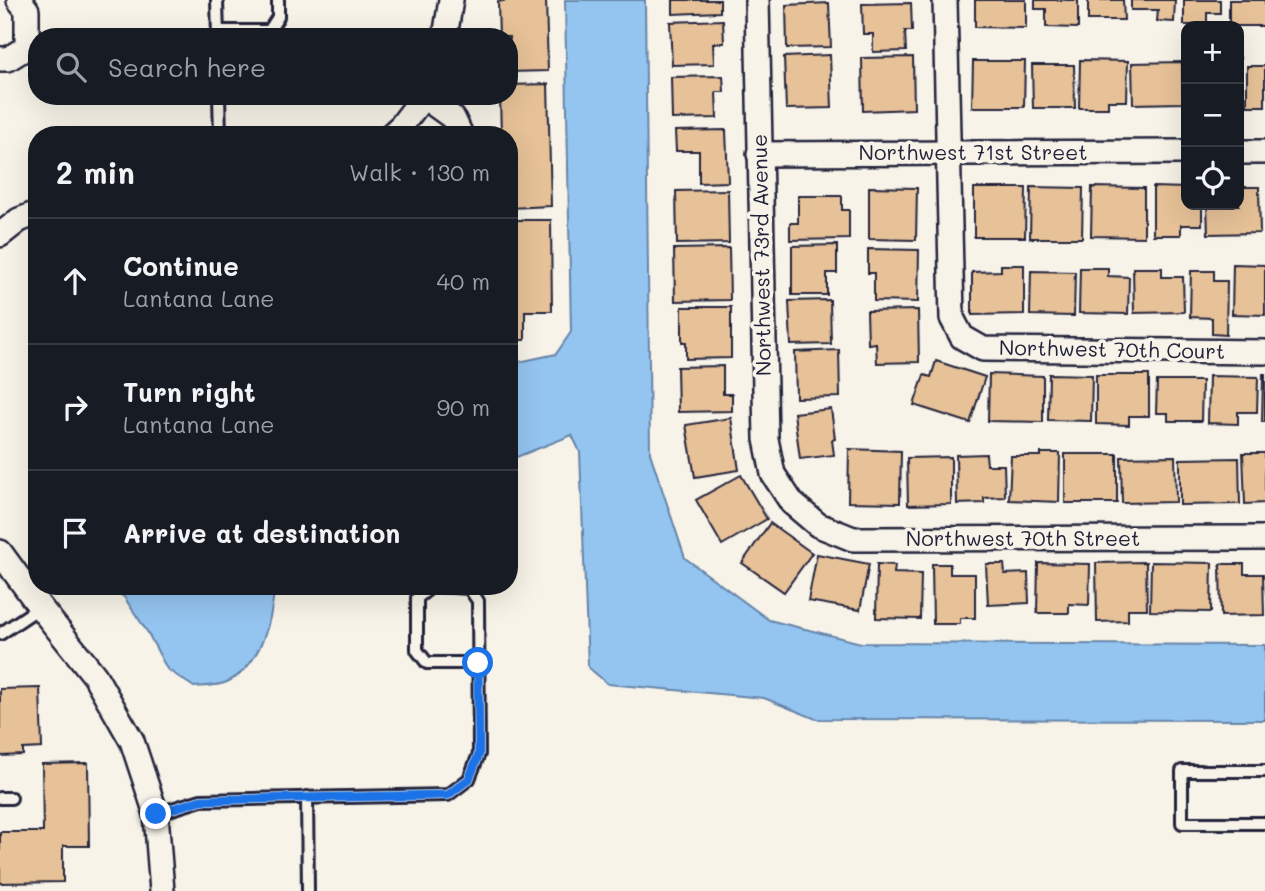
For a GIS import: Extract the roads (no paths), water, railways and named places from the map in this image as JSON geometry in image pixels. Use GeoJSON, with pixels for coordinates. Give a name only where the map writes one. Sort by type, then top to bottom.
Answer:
{"type":"FeatureCollection","features":[{"type":"Feature","properties":{"kind":"street"},"geometry":{"type":"LineString","coordinates":[[0,59],[8,59],[27,47],[27,10],[19,0]]}},
{"type":"Feature","properties":{"kind":"street"},"geometry":{"type":"LineString","coordinates":[[446,28],[451,0]]}},
{"type":"Feature","properties":{"kind":"street","name":"Northwest 73rd Avenue"},"geometry":{"type":"LineString","coordinates":[[757,0],[766,439],[773,474],[792,503]]}},
{"type":"Feature","properties":{"kind":"street"},"geometry":{"type":"LineString","coordinates":[[945,0],[948,152]]}},
{"type":"Feature","properties":{"kind":"street"},"geometry":{"type":"LineString","coordinates":[[401,126],[418,105]]}},
{"type":"Feature","properties":{"kind":"street"},"geometry":{"type":"LineString","coordinates":[[435,105],[453,118],[457,126]]}},
{"type":"Feature","properties":{"kind":"street","name":"Northwest 70th Court"},"geometry":{"type":"LineString","coordinates":[[948,152],[952,318],[962,337],[983,349],[1265,352]]}},
{"type":"Feature","properties":{"kind":"street","name":"Northwest 71st Street"},"geometry":{"type":"LineString","coordinates":[[759,154],[1181,152]]}},
{"type":"Feature","properties":{"kind":"street"},"geometry":{"type":"LineString","coordinates":[[1244,152],[1265,152]]}},
{"type":"Feature","properties":{"kind":"street"},"geometry":{"type":"LineString","coordinates":[[0,234],[28,216]]}},
{"type":"Feature","properties":{"kind":"street","name":"Northwest 70th Street"},"geometry":{"type":"LineString","coordinates":[[792,503],[818,525],[853,539],[1265,538]]}},
{"type":"Feature","properties":{"kind":"street"},"geometry":{"type":"LineString","coordinates":[[0,551],[28,590]]}},
{"type":"Feature","properties":{"kind":"street"},"geometry":{"type":"LineString","coordinates":[[31,595],[95,676],[132,741],[156,814],[162,891]]}},
{"type":"Feature","properties":{"kind":"lane"},"geometry":{"type":"LineString","coordinates":[[217,0],[218,28]]}},
{"type":"Feature","properties":{"kind":"lane"},"geometry":{"type":"LineString","coordinates":[[271,28],[278,17],[278,0]]}},
{"type":"Feature","properties":{"kind":"lane"},"geometry":{"type":"LineString","coordinates":[[219,105],[220,126]]}},
{"type":"Feature","properties":{"kind":"lane"},"geometry":{"type":"LineString","coordinates":[[421,595],[417,598],[417,650],[427,663],[478,663]]}},
{"type":"Feature","properties":{"kind":"lane"},"geometry":{"type":"LineString","coordinates":[[156,814],[201,800],[448,795],[469,779],[479,754],[478,601],[474,595]]}},
{"type":"Feature","properties":{"kind":"lane"},"geometry":{"type":"LineString","coordinates":[[0,634],[40,607]]}},
{"type":"Feature","properties":{"kind":"lane"},"geometry":{"type":"LineString","coordinates":[[1265,771],[1182,771],[1182,822],[1265,823]]}},
{"type":"Feature","properties":{"kind":"lane"},"geometry":{"type":"LineString","coordinates":[[307,797],[308,891]]}},
{"type":"Feature","properties":{"kind":"water"},"geometry":{"type":"Polygon","coordinates":[[[565,0],[645,0],[650,453],[685,558],[769,620],[861,643],[1265,645],[1265,720],[816,719],[764,698],[608,684],[588,667],[580,452],[572,435],[518,456],[518,362],[556,354],[571,332],[565,0]]]}},
{"type":"Feature","properties":{"kind":"water"},"geometry":{"type":"Polygon","coordinates":[[[121,595],[273,595],[262,641],[248,665],[227,682],[194,687],[167,669],[148,633],[121,595]]]}}]}
